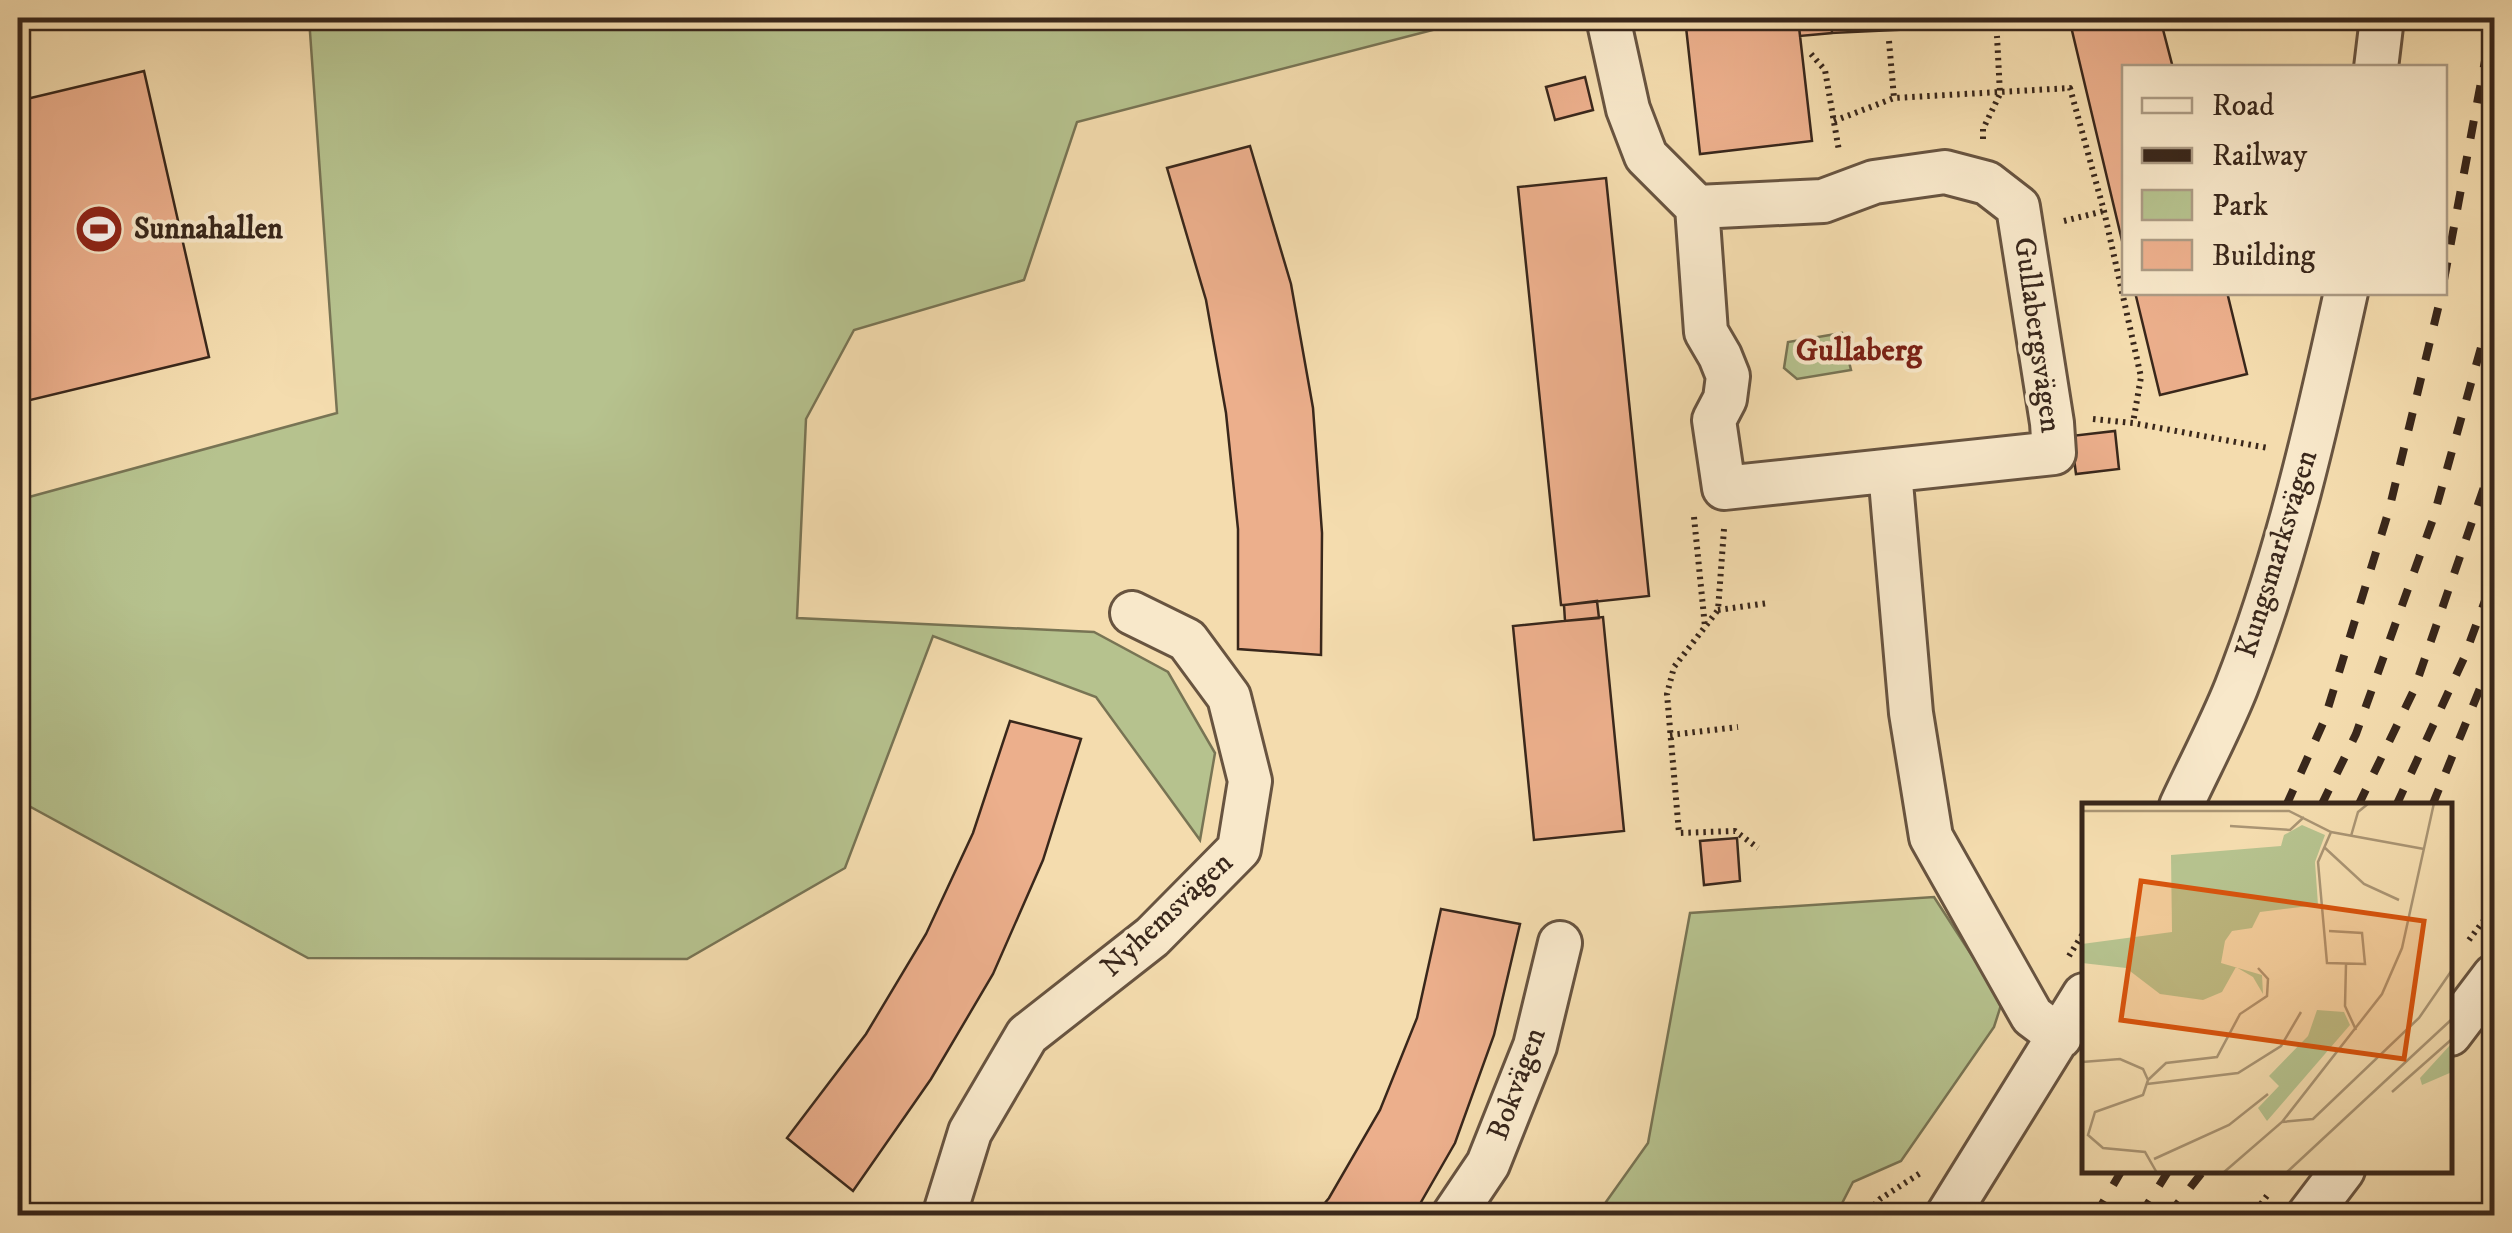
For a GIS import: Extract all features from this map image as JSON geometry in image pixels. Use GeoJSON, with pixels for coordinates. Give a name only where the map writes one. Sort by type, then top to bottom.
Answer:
{"type":"FeatureCollection","features":[{"type":"Feature","properties":{"kind":"street"},"geometry":{"type":"LineString","coordinates":[[1608,18],[1628,110],[1646,156],[1697,206],[1706,332],[1728,376],[1725,399],[1714,420],[1724,488]]}},
{"type":"Feature","properties":{"kind":"street"},"geometry":{"type":"LineString","coordinates":[[2376,65],[2382,18]]}},
{"type":"Feature","properties":{"kind":"street","name":"Gullabergsvägen"},"geometry":{"type":"LineString","coordinates":[[1697,206],[1823,201],[1874,182],[1946,172],[1987,182],[2018,207],[2053,438],[1890,471],[1724,488]]}},
{"type":"Feature","properties":{"kind":"street","name":"Kungsmarksvägen"},"geometry":{"type":"LineString","coordinates":[[2182,803],[2235,690],[2269,594],[2345,295]]}},
{"type":"Feature","properties":{"kind":"street"},"geometry":{"type":"LineString","coordinates":[[1890,471],[1911,713],[1931,837],[2032,1016],[2060,1037]]}},
{"type":"Feature","properties":{"kind":"street","name":"Nyhemsvägen"},"geometry":{"type":"LineString","coordinates":[[944,1216],[970,1132],[1027,1035],[1152,937],[1239,849],[1250,782],[1229,697],[1187,640],[1132,613]]}},
{"type":"Feature","properties":{"kind":"street","name":"Bokvägen"},"geometry":{"type":"LineString","coordinates":[[1453,1216],[1488,1164],[1535,1046],[1560,944]]}},
{"type":"Feature","properties":{"kind":"street"},"geometry":{"type":"LineString","coordinates":[[2452,1031],[2494,976]]}},
{"type":"Feature","properties":{"kind":"street"},"geometry":{"type":"LineString","coordinates":[[1947,1216],[2082,998]]}},
{"type":"Feature","properties":{"kind":"street"},"geometry":{"type":"LineString","coordinates":[[2308,1216],[2341,1173]]}},
{"type":"Feature","properties":{"kind":"path"},"geometry":{"type":"LineString","coordinates":[[1984,129],[2000,94],[1997,36]]}},
{"type":"Feature","properties":{"kind":"path"},"geometry":{"type":"LineString","coordinates":[[1889,41],[1894,98]]}},
{"type":"Feature","properties":{"kind":"path"},"geometry":{"type":"LineString","coordinates":[[1811,54],[1826,70],[1846,193]]}},
{"type":"Feature","properties":{"kind":"path"},"geometry":{"type":"LineString","coordinates":[[2048,224],[2104,211]]}},
{"type":"Feature","properties":{"kind":"path"},"geometry":{"type":"LineString","coordinates":[[2053,438],[2090,419],[2133,422],[2273,449]]}},
{"type":"Feature","properties":{"kind":"path"},"geometry":{"type":"LineString","coordinates":[[1724,488],[1718,610],[1674,667],[1667,694],[1678,833],[1736,831],[1758,848]]}},
{"type":"Feature","properties":{"kind":"path"},"geometry":{"type":"LineString","coordinates":[[1718,610],[1768,602]]}},
{"type":"Feature","properties":{"kind":"path"},"geometry":{"type":"LineString","coordinates":[[1670,735],[1738,728]]}},
{"type":"Feature","properties":{"kind":"green space"},"geometry":{"type":"Polygon","coordinates":[[[309,18],[1479,18],[1077,122],[1024,280],[854,330],[806,419],[797,618],[1094,632],[1168,672],[1215,753],[1200,840],[1096,697],[933,636],[845,868],[687,959],[308,958],[18,800],[18,500],[337,413],[309,18]]]}},
{"type":"Feature","properties":{"kind":"green space"},"geometry":{"type":"Polygon","coordinates":[[[1842,333],[1851,370],[1797,379],[1784,368],[1788,342],[1842,333]]]}},
{"type":"Feature","properties":{"kind":"green space"},"geometry":{"type":"Polygon","coordinates":[[[1934,897],[2002,1002],[1994,1027],[1901,1161],[1853,1182],[1836,1215],[1596,1216],[1648,1143],[1690,913],[1934,897]]]}},
{"type":"Feature","properties":{"kind":"building"},"geometry":{"type":"Polygon","coordinates":[[[1685,18],[1798,18],[1812,141],[1700,154],[1685,18]]]}},
{"type":"Feature","properties":{"kind":"building"},"geometry":{"type":"Polygon","coordinates":[[[1798,18],[1831,18],[1832,33],[1800,36],[1798,18]]]}},
{"type":"Feature","properties":{"kind":"building"},"geometry":{"type":"Polygon","coordinates":[[[1831,18],[2042,18],[2042,23],[1832,33],[1831,18]]]}},
{"type":"Feature","properties":{"kind":"building"},"geometry":{"type":"Polygon","coordinates":[[[2069,18],[2160,18],[2172,65],[2122,65],[2122,241],[2069,18]]]}},
{"type":"Feature","properties":{"kind":"building","name":"Sunnahallen"},"geometry":{"type":"Polygon","coordinates":[[[144,71],[209,357],[18,403],[18,101],[144,71]]]}},
{"type":"Feature","properties":{"kind":"building"},"geometry":{"type":"Polygon","coordinates":[[[1585,77],[1593,110],[1555,120],[1546,87],[1585,77]]]}},
{"type":"Feature","properties":{"kind":"building"},"geometry":{"type":"Polygon","coordinates":[[[1250,146],[1291,284],[1313,408],[1322,533],[1321,655],[1238,649],[1238,529],[1226,413],[1206,300],[1167,168],[1250,146]]]}},
{"type":"Feature","properties":{"kind":"building"},"geometry":{"type":"Polygon","coordinates":[[[1606,178],[1649,596],[1561,605],[1518,187],[1606,178]]]}},
{"type":"Feature","properties":{"kind":"building"},"geometry":{"type":"Polygon","coordinates":[[[2136,295],[2228,295],[2247,374],[2160,395],[2136,295]]]}},
{"type":"Feature","properties":{"kind":"building"},"geometry":{"type":"Polygon","coordinates":[[[2115,431],[2119,469],[2076,474],[2071,436],[2115,431]]]}},
{"type":"Feature","properties":{"kind":"building"},"geometry":{"type":"Polygon","coordinates":[[[1597,601],[1599,618],[1565,621],[1564,605],[1597,601]]]}},
{"type":"Feature","properties":{"kind":"building"},"geometry":{"type":"Polygon","coordinates":[[[1603,617],[1624,831],[1534,840],[1513,626],[1603,617]]]}},
{"type":"Feature","properties":{"kind":"building"},"geometry":{"type":"Polygon","coordinates":[[[1010,721],[1081,739],[1043,860],[993,974],[931,1079],[853,1191],[787,1138],[866,1034],[926,934],[973,833],[1010,721]]]}},
{"type":"Feature","properties":{"kind":"building"},"geometry":{"type":"Polygon","coordinates":[[[1737,838],[1740,881],[1704,885],[1700,841],[1737,838]]]}},
{"type":"Feature","properties":{"kind":"building"},"geometry":{"type":"Polygon","coordinates":[[[1441,909],[1520,924],[1494,1035],[1455,1143],[1413,1216],[1314,1216],[1329,1198],[1380,1110],[1417,1018],[1441,909]]]}},
{"type":"Feature","properties":{"kind":"railway"},"geometry":{"type":"LineString","coordinates":[[2447,264],[2493,18]]}},
{"type":"Feature","properties":{"kind":"railway"},"geometry":{"type":"LineString","coordinates":[[2287,803],[2324,721],[2389,510],[2441,295]]}},
{"type":"Feature","properties":{"kind":"railway"},"geometry":{"type":"LineString","coordinates":[[2322,803],[2356,734],[2433,519],[2494,301]]}},
{"type":"Feature","properties":{"kind":"railway"},"geometry":{"type":"LineString","coordinates":[[2359,803],[2414,690],[2494,458]]}},
{"type":"Feature","properties":{"kind":"railway"},"geometry":{"type":"LineString","coordinates":[[2397,803],[2464,658],[2494,576]]}},
{"type":"Feature","properties":{"kind":"railway"},"geometry":{"type":"LineString","coordinates":[[2433,803],[2494,654]]}},
{"type":"Feature","properties":{"kind":"railway"},"geometry":{"type":"LineString","coordinates":[[2095,1216],[2120,1173]]}},
{"type":"Feature","properties":{"kind":"railway"},"geometry":{"type":"LineString","coordinates":[[2140,1216],[2167,1173]]}},
{"type":"Feature","properties":{"kind":"railway"},"geometry":{"type":"LineString","coordinates":[[2168,1216],[2202,1173]]}},
{"type":"Feature","properties":{"kind":"place","name":"Sunnahallen"},"geometry":{"type":"Point","coordinates":[99,229]}},
{"type":"Feature","properties":{"kind":"district","name":"Gullaberg"},"geometry":{"type":"Point","coordinates":[1859,351]}}]}
